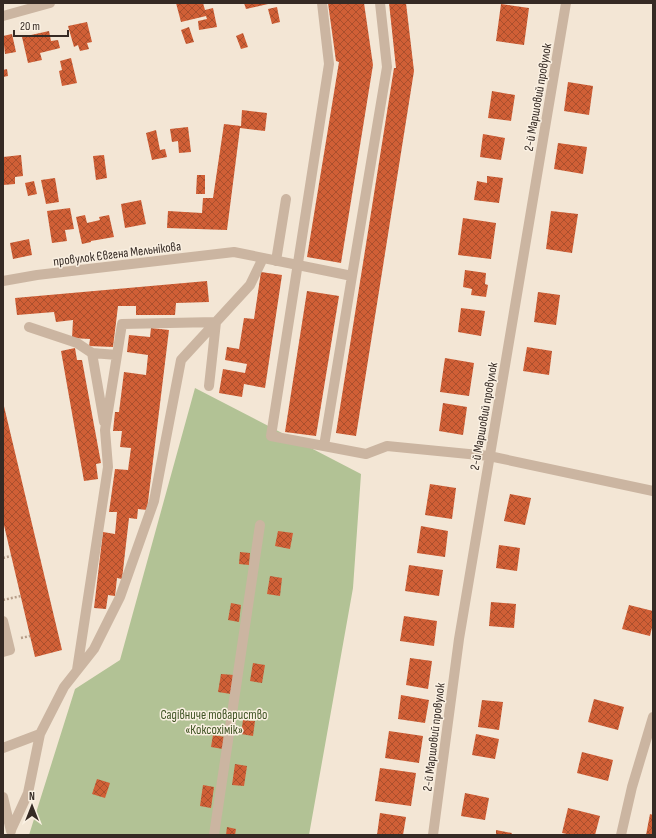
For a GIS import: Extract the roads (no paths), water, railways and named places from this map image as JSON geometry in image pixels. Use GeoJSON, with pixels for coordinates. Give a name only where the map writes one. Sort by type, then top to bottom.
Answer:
{"type":"FeatureCollection","features":[{"type":"Feature","properties":{"kind":"street"},"geometry":{"type":"LineString","coordinates":[[3,16],[50,3]]}},
{"type":"Feature","properties":{"kind":"street"},"geometry":{"type":"LineString","coordinates":[[322,3],[329,64],[271,436],[366,454],[387,446],[489,456],[653,491]]}},
{"type":"Feature","properties":{"kind":"street"},"geometry":{"type":"LineString","coordinates":[[324,446],[387,67],[380,3]]}},
{"type":"Feature","properties":{"kind":"street","name":"2-й Маршовий провулок"},"geometry":{"type":"LineString","coordinates":[[433,835],[459,638],[566,3]]}},
{"type":"Feature","properties":{"kind":"street"},"geometry":{"type":"LineString","coordinates":[[276,261],[286,199]]}},
{"type":"Feature","properties":{"kind":"street","name":"провулок Євгена Мельнікова"},"geometry":{"type":"LineString","coordinates":[[3,281],[37,275],[234,252],[352,276]]}},
{"type":"Feature","properties":{"kind":"street"},"geometry":{"type":"LineString","coordinates":[[10,833],[28,793],[40,734],[64,687],[94,649],[120,597],[154,501],[181,360],[250,285],[263,258]]}},
{"type":"Feature","properties":{"kind":"street"},"geometry":{"type":"LineString","coordinates":[[105,430],[122,324],[216,322]]}},
{"type":"Feature","properties":{"kind":"street"},"geometry":{"type":"LineString","coordinates":[[209,386],[216,322]]}},
{"type":"Feature","properties":{"kind":"street"},"geometry":{"type":"LineString","coordinates":[[29,327],[77,343],[92,353],[117,355]]}},
{"type":"Feature","properties":{"kind":"street"},"geometry":{"type":"LineString","coordinates":[[76,672],[108,467],[105,430],[92,353]]}},
{"type":"Feature","properties":{"kind":"street"},"geometry":{"type":"LineString","coordinates":[[214,835],[260,525]]}},
{"type":"Feature","properties":{"kind":"street"},"geometry":{"type":"LineString","coordinates":[[3,621],[10,650],[3,652]]}},
{"type":"Feature","properties":{"kind":"street"},"geometry":{"type":"LineString","coordinates":[[621,835],[632,787],[653,718]]}},
{"type":"Feature","properties":{"kind":"street"},"geometry":{"type":"LineString","coordinates":[[3,748],[40,734]]}},
{"type":"Feature","properties":{"kind":"street"},"geometry":{"type":"LineString","coordinates":[[3,798],[10,833]]}},
{"type":"Feature","properties":{"kind":"park label","name":"Садівниче товариство «Коксохімік»"},"geometry":{"type":"Point","coordinates":[214,722]}}]}
